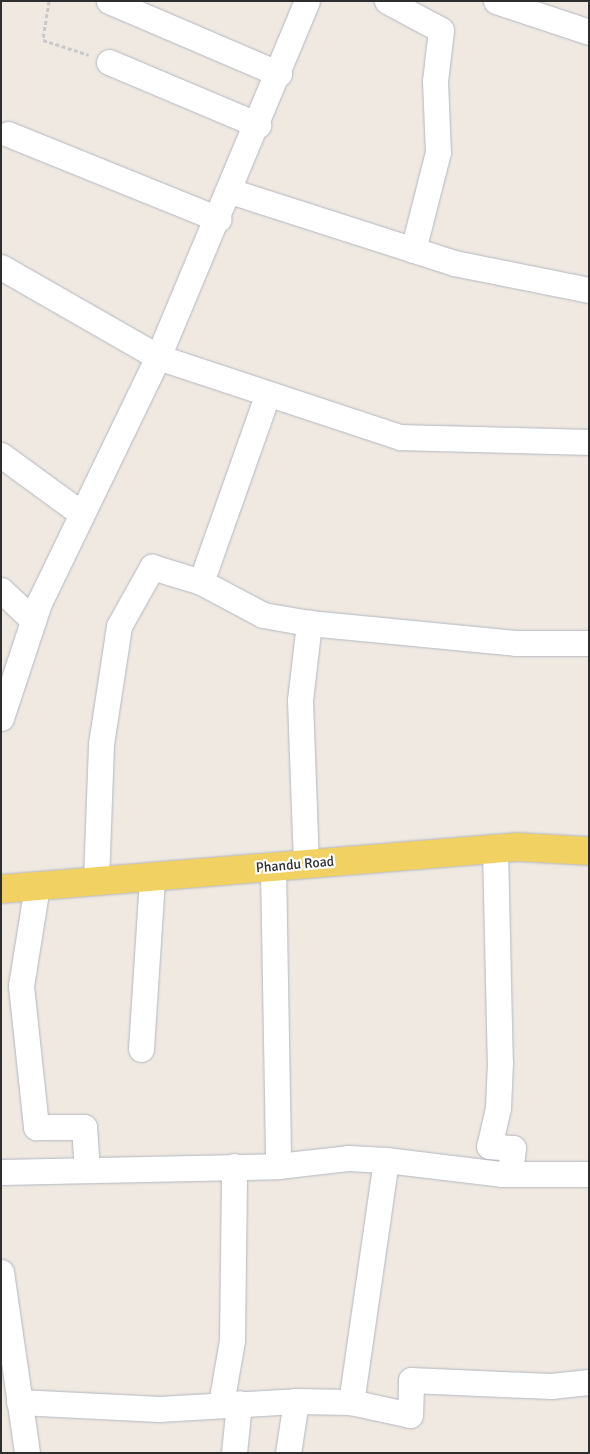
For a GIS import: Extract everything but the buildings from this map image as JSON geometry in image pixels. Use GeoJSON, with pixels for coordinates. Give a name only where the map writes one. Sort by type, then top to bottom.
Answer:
{"type":"FeatureCollection","features":[{"type":"Feature","properties":{"kind":"main road","name":"Phandu Road"},"geometry":{"type":"LineString","coordinates":[[1,889],[495,849],[589,851]]}},
{"type":"Feature","properties":{"kind":"street"},"geometry":{"type":"LineString","coordinates":[[109,1],[278,74]]}},
{"type":"Feature","properties":{"kind":"street"},"geometry":{"type":"LineString","coordinates":[[1,718],[33,620],[158,357],[258,125],[307,1]]}},
{"type":"Feature","properties":{"kind":"street"},"geometry":{"type":"LineString","coordinates":[[387,1],[441,30],[435,82],[438,152],[413,250]]}},
{"type":"Feature","properties":{"kind":"street"},"geometry":{"type":"LineString","coordinates":[[496,1],[589,32]]}},
{"type":"Feature","properties":{"kind":"street"},"geometry":{"type":"LineString","coordinates":[[109,62],[258,125]]}},
{"type":"Feature","properties":{"kind":"street"},"geometry":{"type":"LineString","coordinates":[[8,134],[218,219]]}},
{"type":"Feature","properties":{"kind":"street"},"geometry":{"type":"LineString","coordinates":[[230,191],[413,250],[589,290]]}},
{"type":"Feature","properties":{"kind":"street"},"geometry":{"type":"LineString","coordinates":[[1,267],[158,357],[267,396],[400,437],[589,442]]}},
{"type":"Feature","properties":{"kind":"street"},"geometry":{"type":"LineString","coordinates":[[201,582],[267,396]]}},
{"type":"Feature","properties":{"kind":"street"},"geometry":{"type":"LineString","coordinates":[[1,455],[82,514]]}},
{"type":"Feature","properties":{"kind":"street"},"geometry":{"type":"LineString","coordinates":[[96,881],[101,744],[119,626],[152,567],[201,582],[263,615],[309,623],[515,643],[589,643]]}},
{"type":"Feature","properties":{"kind":"street"},"geometry":{"type":"LineString","coordinates":[[1,590],[33,620]]}},
{"type":"Feature","properties":{"kind":"street"},"geometry":{"type":"LineString","coordinates":[[306,864],[300,700],[309,623]]}},
{"type":"Feature","properties":{"kind":"street"},"geometry":{"type":"LineString","coordinates":[[495,849],[500,1062],[498,1108],[489,1146],[513,1148],[510,1174]]}},
{"type":"Feature","properties":{"kind":"street"},"geometry":{"type":"LineString","coordinates":[[273,867],[278,1166]]}},
{"type":"Feature","properties":{"kind":"street"},"geometry":{"type":"LineString","coordinates":[[141,1049],[152,877]]}},
{"type":"Feature","properties":{"kind":"street"},"geometry":{"type":"LineString","coordinates":[[37,886],[21,986],[36,1127],[84,1127],[87,1169]]}},
{"type":"Feature","properties":{"kind":"street"},"geometry":{"type":"LineString","coordinates":[[1,1172],[278,1166],[348,1158],[386,1160],[510,1174],[589,1174]]}},
{"type":"Feature","properties":{"kind":"street"},"geometry":{"type":"LineString","coordinates":[[351,1402],[386,1160]]}},
{"type":"Feature","properties":{"kind":"street"},"geometry":{"type":"LineString","coordinates":[[234,1166],[230,1403],[234,1453]]}},
{"type":"Feature","properties":{"kind":"street"},"geometry":{"type":"LineString","coordinates":[[1,1272],[27,1453]]}},
{"type":"Feature","properties":{"kind":"street"},"geometry":{"type":"LineString","coordinates":[[19,1402],[159,1409],[230,1403],[351,1402],[410,1414],[411,1380],[542,1386],[589,1382]]}},
{"type":"Feature","properties":{"kind":"street"},"geometry":{"type":"LineString","coordinates":[[288,1453],[296,1401]]}},
{"type":"Feature","properties":{"kind":"path"},"geometry":{"type":"LineString","coordinates":[[49,1],[42,40],[109,62]]}}]}
